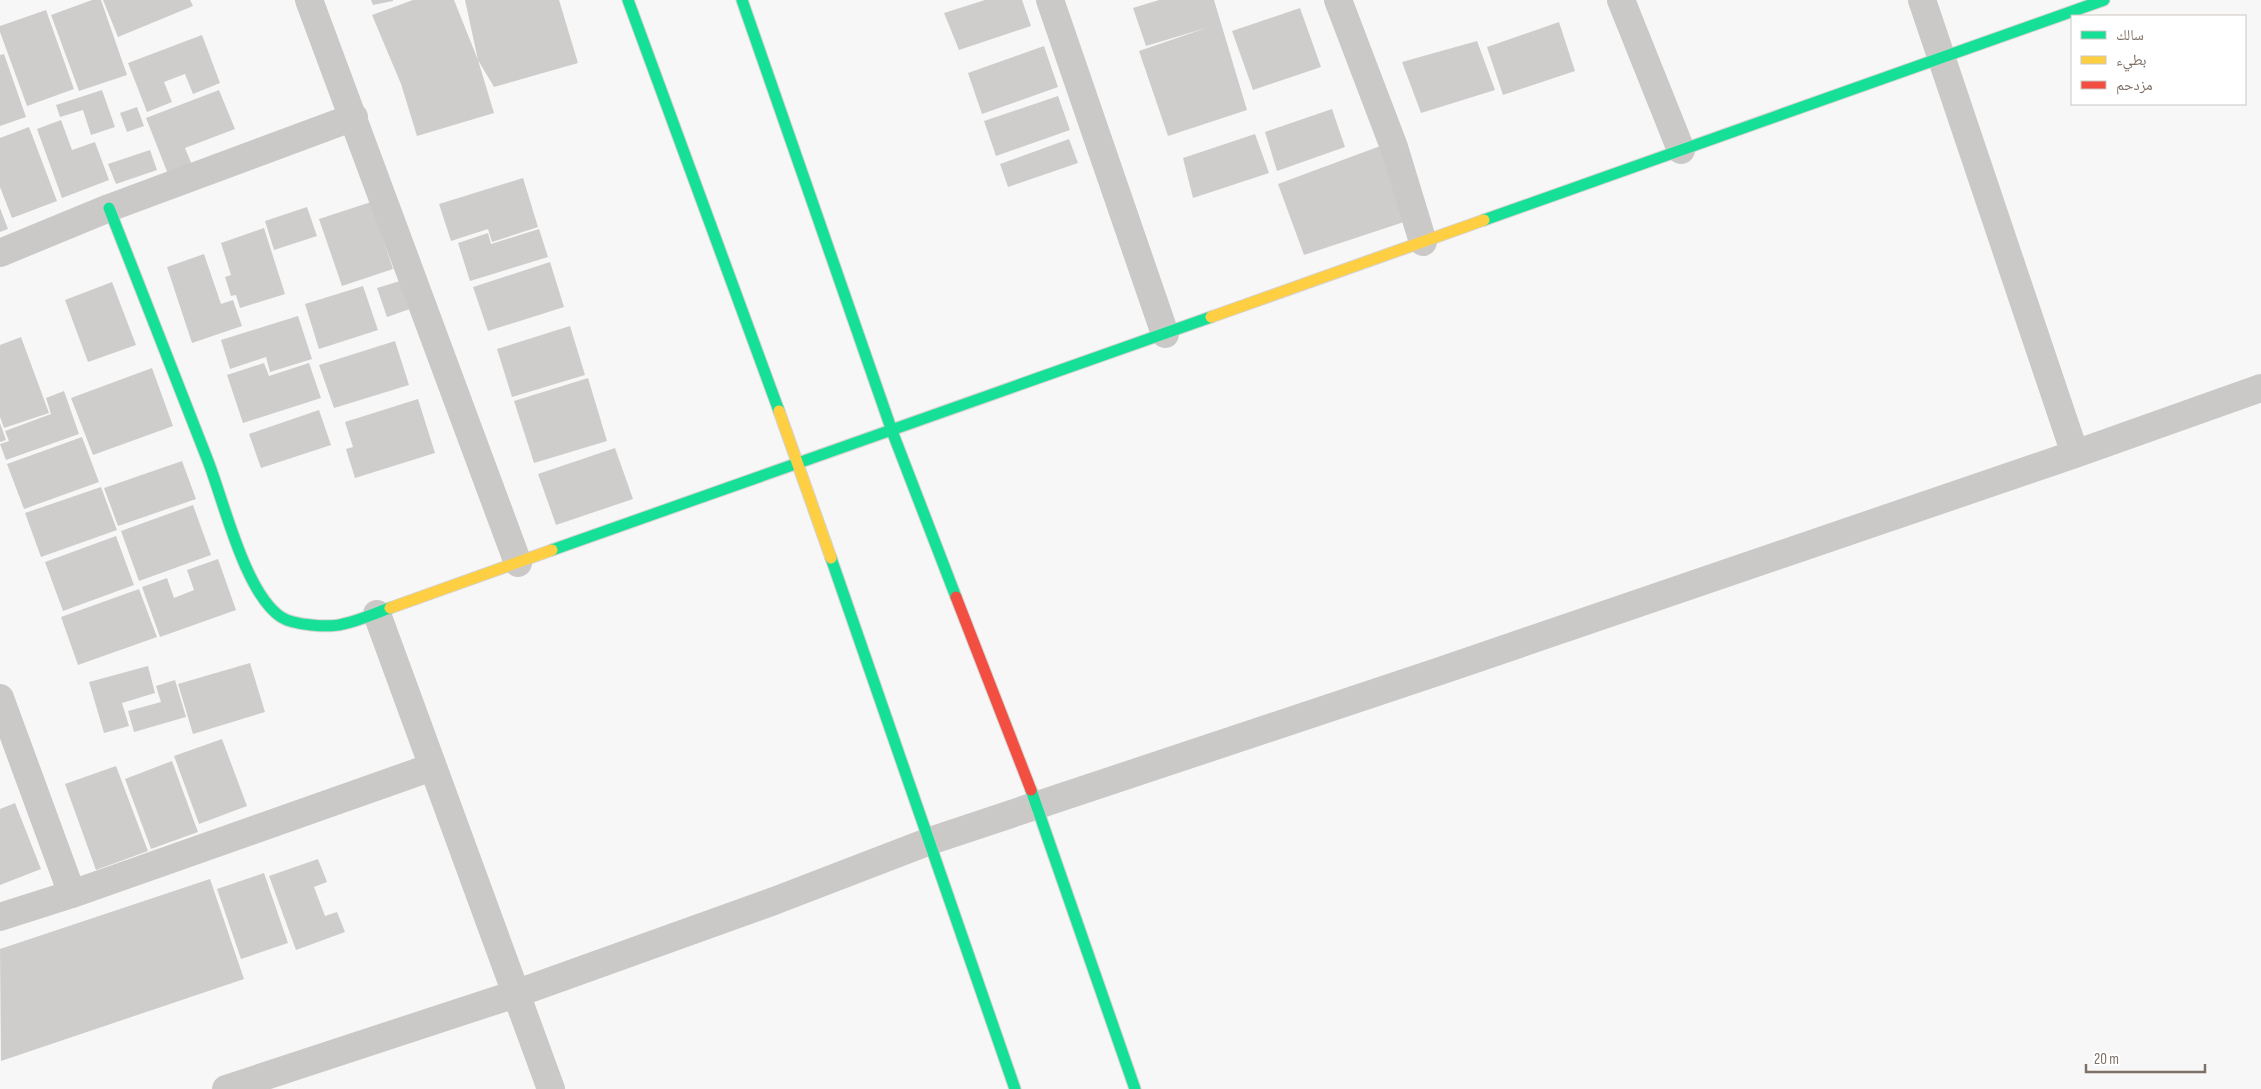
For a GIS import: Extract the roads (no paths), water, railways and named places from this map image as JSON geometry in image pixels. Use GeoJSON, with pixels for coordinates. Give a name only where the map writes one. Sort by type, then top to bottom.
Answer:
{"type":"FeatureCollection","features":[{"type":"Feature","properties":{"kind":"street"},"geometry":{"type":"LineString","coordinates":[[310,0],[518,563]]}},
{"type":"Feature","properties":{"kind":"street"},"geometry":{"type":"LineString","coordinates":[[628,0],[798,464],[1015,1089]]}},
{"type":"Feature","properties":{"kind":"street"},"geometry":{"type":"LineString","coordinates":[[742,0],[892,431],[1037,806],[1135,1089]]}},
{"type":"Feature","properties":{"kind":"street"},"geometry":{"type":"LineString","coordinates":[[1050,0],[1165,334]]}},
{"type":"Feature","properties":{"kind":"street"},"geometry":{"type":"LineString","coordinates":[[1338,0],[1394,146],[1423,242]]}},
{"type":"Feature","properties":{"kind":"street"},"geometry":{"type":"LineString","coordinates":[[1621,0],[1681,150]]}},
{"type":"Feature","properties":{"kind":"street"},"geometry":{"type":"LineString","coordinates":[[1922,0],[2075,454]]}},
{"type":"Feature","properties":{"kind":"street"},"geometry":{"type":"LineString","coordinates":[[109,208],[239,547],[267,604],[281,617],[304,624],[342,625],[2104,0]]}},
{"type":"Feature","properties":{"kind":"street"},"geometry":{"type":"LineString","coordinates":[[0,253],[109,208],[354,118]]}},
{"type":"Feature","properties":{"kind":"street"},"geometry":{"type":"LineString","coordinates":[[226,1089],[515,994],[774,901],[930,841],[1449,668],[2075,454],[2261,388]]}},
{"type":"Feature","properties":{"kind":"street"},"geometry":{"type":"LineString","coordinates":[[377,614],[550,1089]]}},
{"type":"Feature","properties":{"kind":"street"},"geometry":{"type":"LineString","coordinates":[[0,698],[72,894]]}},
{"type":"Feature","properties":{"kind":"street"},"geometry":{"type":"LineString","coordinates":[[0,917],[72,894],[432,767]]}}]}
